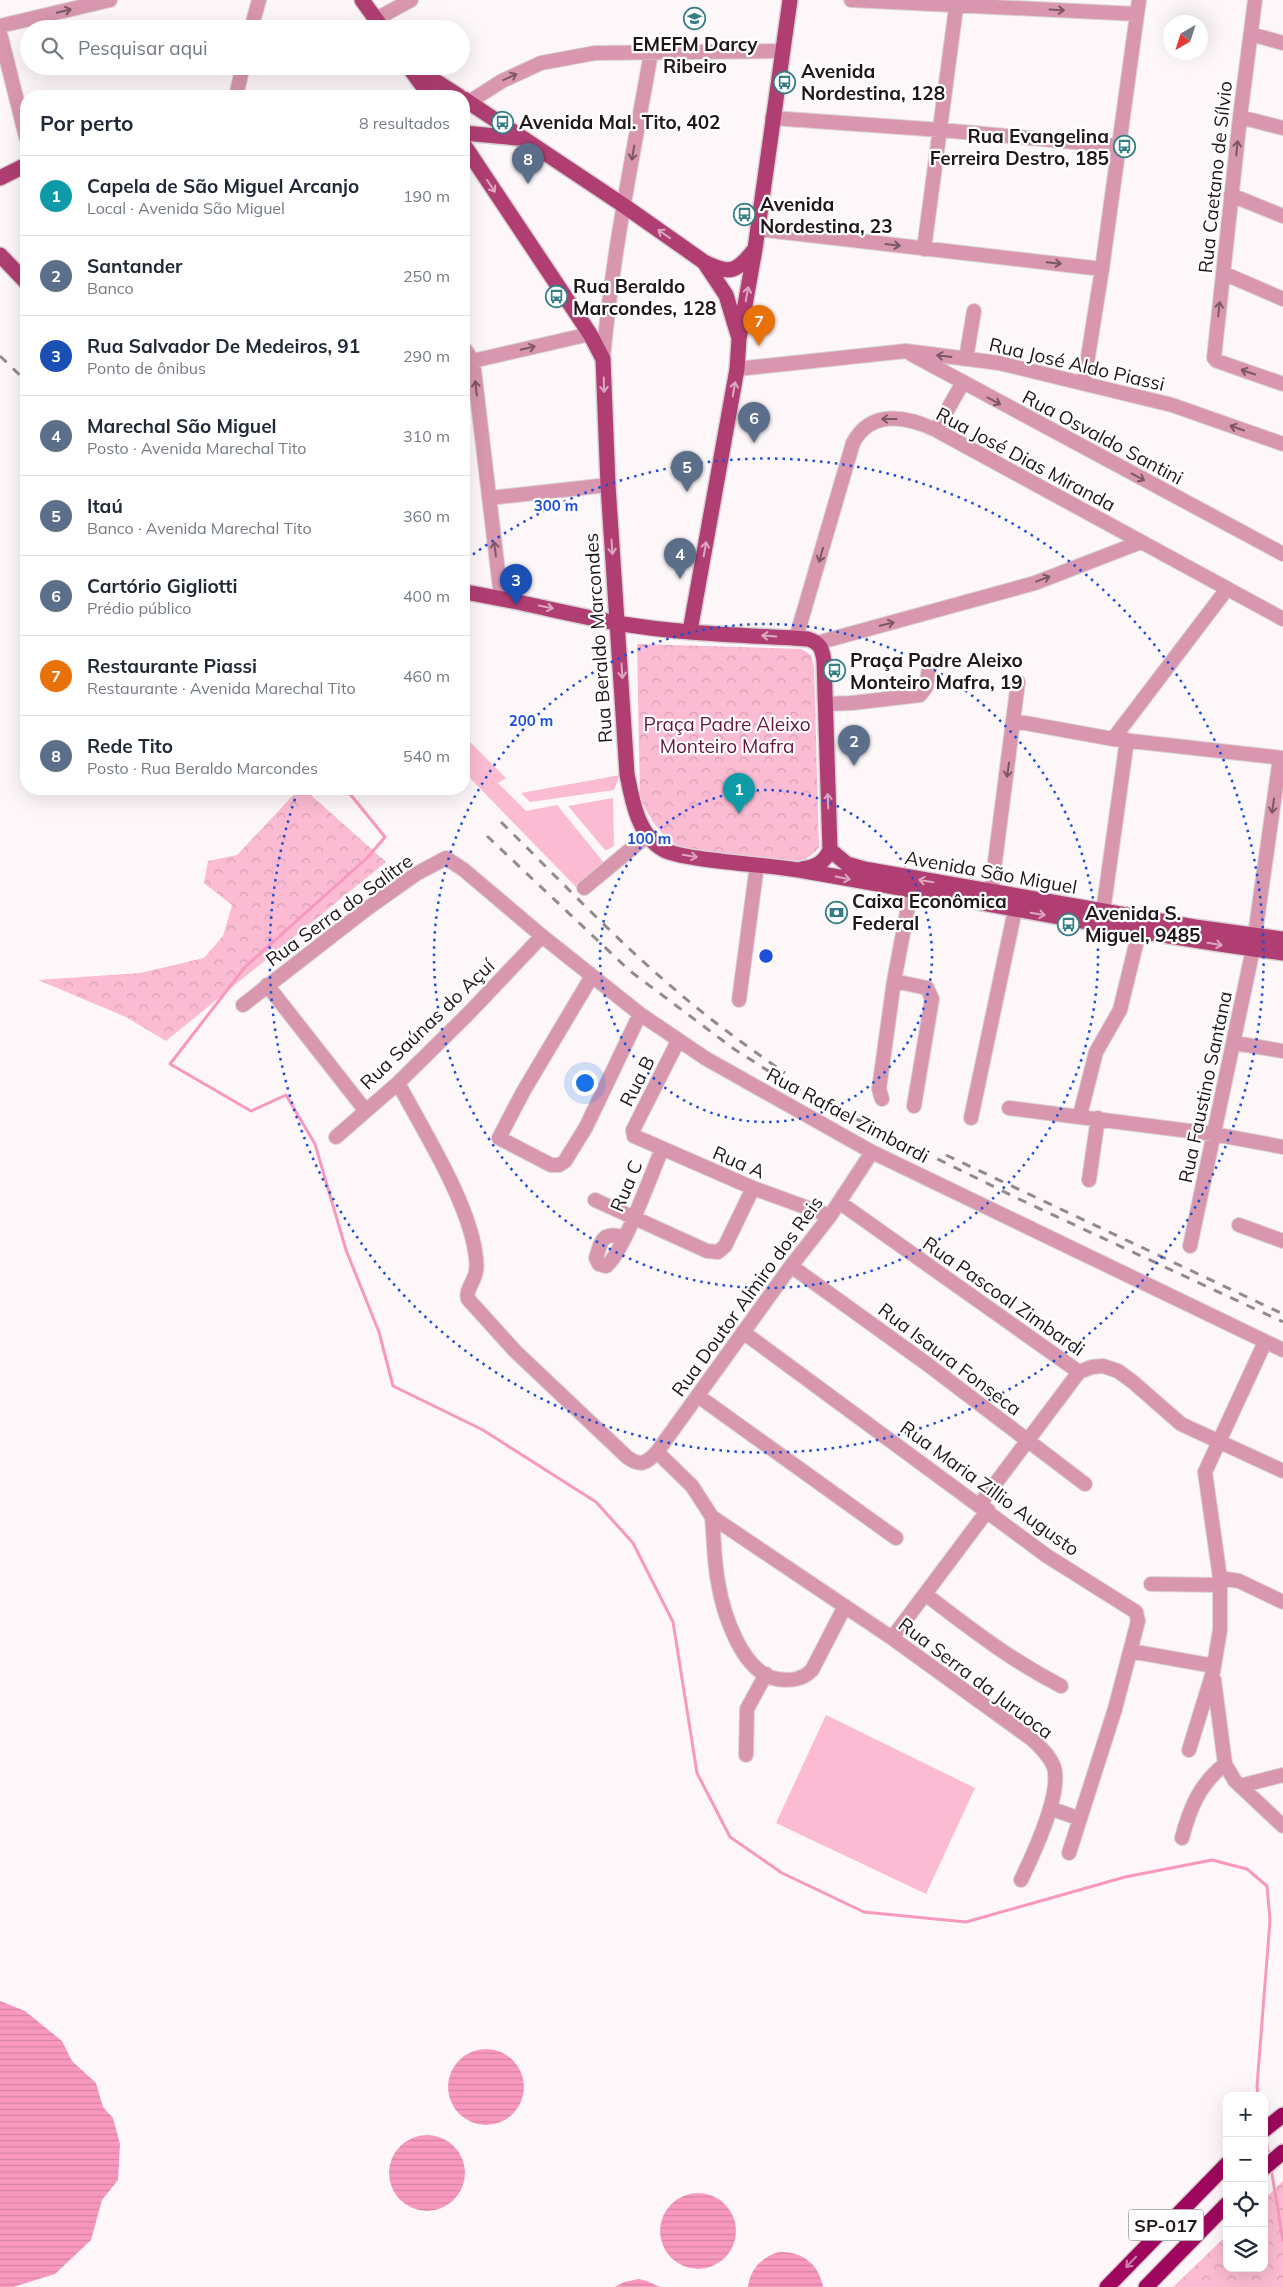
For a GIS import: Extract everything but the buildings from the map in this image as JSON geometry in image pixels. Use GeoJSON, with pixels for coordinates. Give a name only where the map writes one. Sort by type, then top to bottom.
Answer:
{"type":"FeatureCollection","features":[{"type":"Feature","properties":{"kind":"highway"},"geometry":{"type":"LineString","coordinates":[[1268,2127],[1283,2115]]}},
{"type":"Feature","properties":{"kind":"highway"},"geometry":{"type":"LineString","coordinates":[[1268,2165],[1283,2152]]}},
{"type":"Feature","properties":{"kind":"highway","name":"SP-017"},"geometry":{"type":"LineString","coordinates":[[1107,2287],[1223,2168]]}},
{"type":"Feature","properties":{"kind":"highway","name":"SP-017"},"geometry":{"type":"LineString","coordinates":[[1146,2287],[1223,2208]]}},
{"type":"Feature","properties":{"kind":"main road"},"geometry":{"type":"LineString","coordinates":[[362,0],[377,20]]}},
{"type":"Feature","properties":{"kind":"main road"},"geometry":{"type":"LineString","coordinates":[[690,632],[737,370],[739,339],[755,249],[790,0]]}},
{"type":"Feature","properties":{"kind":"main road"},"geometry":{"type":"LineString","coordinates":[[416,75],[426,90]]}},
{"type":"Feature","properties":{"kind":"main road"},"geometry":{"type":"LineString","coordinates":[[425,75],[449,90]]}},
{"type":"Feature","properties":{"kind":"main road"},"geometry":{"type":"LineString","coordinates":[[470,103],[520,139],[623,205],[704,262],[725,270],[736,269],[742,266],[755,249]]}},
{"type":"Feature","properties":{"kind":"main road"},"geometry":{"type":"LineString","coordinates":[[470,134],[520,139]]}},
{"type":"Feature","properties":{"kind":"main road","name":"Rua Beraldo Marcondes"},"geometry":{"type":"LineString","coordinates":[[470,154],[590,334],[602,359],[608,484],[627,774],[633,805],[648,835]]}},
{"type":"Feature","properties":{"kind":"main road"},"geometry":{"type":"LineString","coordinates":[[0,178],[20,168]]}},
{"type":"Feature","properties":{"kind":"main road"},"geometry":{"type":"LineString","coordinates":[[0,255],[20,276]]}},
{"type":"Feature","properties":{"kind":"main road"},"geometry":{"type":"LineString","coordinates":[[704,262],[726,295],[739,339]]}},
{"type":"Feature","properties":{"kind":"main road"},"geometry":{"type":"LineString","coordinates":[[470,593],[501,597],[618,623],[690,632],[796,638],[817,643],[823,650],[830,850]]}},
{"type":"Feature","properties":{"kind":"main road","name":"Avenida São Miguel"},"geometry":{"type":"LineString","coordinates":[[648,835],[662,849],[670,853],[796,869],[1139,932],[1254,943],[1283,939]]}},
{"type":"Feature","properties":{"kind":"main road","name":"Avenida São Miguel"},"geometry":{"type":"LineString","coordinates":[[796,869],[817,866],[823,862],[830,850],[841,860],[854,867],[1103,912],[1254,943],[1283,953]]}},
{"type":"Feature","properties":{"kind":"street"},"geometry":{"type":"LineString","coordinates":[[25,20],[110,0]]}},
{"type":"Feature","properties":{"kind":"street"},"geometry":{"type":"LineString","coordinates":[[254,20],[259,0]]}},
{"type":"Feature","properties":{"kind":"street"},"geometry":{"type":"LineString","coordinates":[[385,20],[411,0]]}},
{"type":"Feature","properties":{"kind":"street"},"geometry":{"type":"LineString","coordinates":[[851,0],[957,2],[1137,14]]}},
{"type":"Feature","properties":{"kind":"street"},"geometry":{"type":"LineString","coordinates":[[1084,382],[1102,268],[1139,0]]}},
{"type":"Feature","properties":{"kind":"street","name":"Rua Caetano de Sílvio"},"geometry":{"type":"LineString","coordinates":[[1255,0],[1231,195],[1214,358],[1217,361],[1283,384]]}},
{"type":"Feature","properties":{"kind":"street"},"geometry":{"type":"LineString","coordinates":[[924,249],[957,2]]}},
{"type":"Feature","properties":{"kind":"street"},"geometry":{"type":"LineString","coordinates":[[0,26],[20,21]]}},
{"type":"Feature","properties":{"kind":"street"},"geometry":{"type":"LineString","coordinates":[[0,33],[20,112]]}},
{"type":"Feature","properties":{"kind":"street"},"geometry":{"type":"LineString","coordinates":[[1251,34],[1283,43]]}},
{"type":"Feature","properties":{"kind":"street"},"geometry":{"type":"LineString","coordinates":[[470,96],[541,62],[595,53],[782,51]]}},
{"type":"Feature","properties":{"kind":"street"},"geometry":{"type":"LineString","coordinates":[[602,359],[623,205],[651,53]]}},
{"type":"Feature","properties":{"kind":"street"},"geometry":{"type":"LineString","coordinates":[[237,90],[241,75]]}},
{"type":"Feature","properties":{"kind":"street"},"geometry":{"type":"LineString","coordinates":[[1240,117],[1283,128]]}},
{"type":"Feature","properties":{"kind":"street"},"geometry":{"type":"LineString","coordinates":[[772,118],[941,130],[1118,146]]}},
{"type":"Feature","properties":{"kind":"street"},"geometry":{"type":"LineString","coordinates":[[1231,195],[1283,216]]}},
{"type":"Feature","properties":{"kind":"street"},"geometry":{"type":"LineString","coordinates":[[757,229],[1102,268]]}},
{"type":"Feature","properties":{"kind":"street"},"geometry":{"type":"LineString","coordinates":[[1223,273],[1283,299]]}},
{"type":"Feature","properties":{"kind":"street"},"geometry":{"type":"LineString","coordinates":[[966,359],[974,311]]}},
{"type":"Feature","properties":{"kind":"street"},"geometry":{"type":"LineString","coordinates":[[470,362],[590,334]]}},
{"type":"Feature","properties":{"kind":"street","name":"Rua José Aldo Piassi"},"geometry":{"type":"LineString","coordinates":[[737,370],[906,352],[1000,362],[1172,406],[1283,444]]}},
{"type":"Feature","properties":{"kind":"street","name":"Rua Osvaldo Santini"},"geometry":{"type":"LineString","coordinates":[[906,352],[962,384],[1283,554]]}},
{"type":"Feature","properties":{"kind":"street"},"geometry":{"type":"LineString","coordinates":[[470,375],[489,498],[501,597]]}},
{"type":"Feature","properties":{"kind":"street"},"geometry":{"type":"LineString","coordinates":[[936,430],[962,384]]}},
{"type":"Feature","properties":{"kind":"street","name":"Rua José Dias Miranda"},"geometry":{"type":"LineString","coordinates":[[796,638],[853,443],[859,432],[874,421],[888,418],[909,421],[936,430],[1283,619]]}},
{"type":"Feature","properties":{"kind":"street"},"geometry":{"type":"LineString","coordinates":[[489,498],[608,484]]}},
{"type":"Feature","properties":{"kind":"street"},"geometry":{"type":"LineString","coordinates":[[817,643],[1035,582],[1141,542]]}},
{"type":"Feature","properties":{"kind":"street"},"geometry":{"type":"LineString","coordinates":[[1113,739],[1228,589]]}},
{"type":"Feature","properties":{"kind":"street"},"geometry":{"type":"LineString","coordinates":[[825,704],[852,703],[920,695],[926,688],[930,662]]}},
{"type":"Feature","properties":{"kind":"street"},"geometry":{"type":"LineString","coordinates":[[991,893],[1018,682]]}},
{"type":"Feature","properties":{"kind":"street"},"geometry":{"type":"LineString","coordinates":[[1014,721],[1113,739],[1281,758]]}},
{"type":"Feature","properties":{"kind":"street"},"geometry":{"type":"LineString","coordinates":[[1103,912],[1128,740]]}},
{"type":"Feature","properties":{"kind":"street","name":"Rua Faustino Santana"},"geometry":{"type":"LineString","coordinates":[[1190,1246],[1254,943],[1281,758]]}},
{"type":"Feature","properties":{"kind":"street"},"geometry":{"type":"LineString","coordinates":[[584,888],[648,835]]}},
{"type":"Feature","properties":{"kind":"street","name":"Rua Rafael Zimbardi"},"geometry":{"type":"LineString","coordinates":[[433,864],[446,858],[452,862],[592,976],[678,1041],[872,1152],[1283,1350]]}},
{"type":"Feature","properties":{"kind":"street","name":"Rua Serra do Salitre"},"geometry":{"type":"LineString","coordinates":[[243,1005],[368,908],[433,864]]}},
{"type":"Feature","properties":{"kind":"street"},"geometry":{"type":"LineString","coordinates":[[739,1000],[757,865]]}},
{"type":"Feature","properties":{"kind":"street"},"geometry":{"type":"LineString","coordinates":[[882,1099],[879,1089],[894,981],[911,891]]}},
{"type":"Feature","properties":{"kind":"street"},"geometry":{"type":"LineString","coordinates":[[971,1118],[1015,910]]}},
{"type":"Feature","properties":{"kind":"street"},"geometry":{"type":"LineString","coordinates":[[1080,1116],[1096,1052],[1120,1010],[1139,932]]}},
{"type":"Feature","properties":{"kind":"street","name":"Rua Saúnas do Açuí"},"geometry":{"type":"LineString","coordinates":[[336,1137],[398,1083],[468,1014],[542,936]]}},
{"type":"Feature","properties":{"kind":"street"},"geometry":{"type":"LineString","coordinates":[[592,976],[522,1092],[499,1138],[551,1165],[559,1165],[565,1161],[586,1127],[640,1014]]}},
{"type":"Feature","properties":{"kind":"street"},"geometry":{"type":"LineString","coordinates":[[894,981],[927,988],[932,998],[914,1106]]}},
{"type":"Feature","properties":{"kind":"street","name":"Rua Serra do Salitre"},"geometry":{"type":"LineString","coordinates":[[267,986],[365,1110]]}},
{"type":"Feature","properties":{"kind":"street","name":"Rua B"},"geometry":{"type":"LineString","coordinates":[[636,1138],[633,1130],[678,1041]]}},
{"type":"Feature","properties":{"kind":"street"},"geometry":{"type":"LineString","coordinates":[[1234,1043],[1283,1051]]}},
{"type":"Feature","properties":{"kind":"street"},"geometry":{"type":"LineString","coordinates":[[398,1083],[462,1208],[473,1243],[477,1265],[476,1274],[466,1294],[468,1299],[515,1351],[627,1457],[640,1464],[654,1456],[692,1486],[712,1517],[718,1582],[731,1629],[747,1658],[772,1678],[787,1681],[804,1678],[812,1670],[845,1606]]}},
{"type":"Feature","properties":{"kind":"street"},"geometry":{"type":"LineString","coordinates":[[1009,1108],[1213,1134],[1283,1147]]}},
{"type":"Feature","properties":{"kind":"street"},"geometry":{"type":"LineString","coordinates":[[1089,1180],[1098,1118]]}},
{"type":"Feature","properties":{"kind":"street","name":"Rua A"},"geometry":{"type":"LineString","coordinates":[[636,1138],[753,1188],[830,1216]]}},
{"type":"Feature","properties":{"kind":"street","name":"Rua C"},"geometry":{"type":"LineString","coordinates":[[624,1237],[662,1149]]}},
{"type":"Feature","properties":{"kind":"street","name":"Rua Doutor Almiro dos Reis"},"geometry":{"type":"LineString","coordinates":[[654,1456],[791,1266],[830,1216],[872,1152]]}},
{"type":"Feature","properties":{"kind":"street"},"geometry":{"type":"LineString","coordinates":[[595,1200],[707,1251],[718,1252],[725,1246],[753,1188]]}},
{"type":"Feature","properties":{"kind":"street","name":"Rua Pascoal Zimbardi"},"geometry":{"type":"LineString","coordinates":[[839,1202],[1079,1372],[1092,1367],[1103,1366],[1118,1371],[1182,1424],[1283,1471]]}},
{"type":"Feature","properties":{"kind":"street"},"geometry":{"type":"LineString","coordinates":[[1239,1225],[1283,1242]]}},
{"type":"Feature","properties":{"kind":"street","name":"Rua Isaura Fonseca"},"geometry":{"type":"LineString","coordinates":[[791,1266],[927,1364],[1085,1484]]}},
{"type":"Feature","properties":{"kind":"street","name":"Rua Maria Zillio Augusto"},"geometry":{"type":"LineString","coordinates":[[743,1332],[984,1507],[1047,1556],[1136,1612],[1138,1621],[1114,1709],[1069,1853]]}},
{"type":"Feature","properties":{"kind":"street"},"geometry":{"type":"LineString","coordinates":[[1189,1750],[1214,1669],[1220,1630],[1220,1582],[1205,1480],[1208,1464],[1265,1342]]}},
{"type":"Feature","properties":{"kind":"street"},"geometry":{"type":"LineString","coordinates":[[892,1638],[926,1594],[1026,1440],[1079,1372]]}},
{"type":"Feature","properties":{"kind":"street"},"geometry":{"type":"LineString","coordinates":[[698,1396],[896,1538]]}},
{"type":"Feature","properties":{"kind":"street","name":"Rua Serra da Juruoca"},"geometry":{"type":"LineString","coordinates":[[712,1517],[892,1638],[1033,1740],[1049,1756],[1054,1767],[1056,1780],[1050,1808],[1033,1855],[1021,1880]]}},
{"type":"Feature","properties":{"kind":"street"},"geometry":{"type":"LineString","coordinates":[[1150,1584],[1239,1581],[1283,1602]]}},
{"type":"Feature","properties":{"kind":"street"},"geometry":{"type":"LineString","coordinates":[[926,1594],[1022,1666],[1061,1686]]}},
{"type":"Feature","properties":{"kind":"street"},"geometry":{"type":"LineString","coordinates":[[1130,1651],[1214,1669]]}},
{"type":"Feature","properties":{"kind":"street"},"geometry":{"type":"LineString","coordinates":[[1214,1669],[1225,1764],[1230,1774],[1240,1786],[1283,1826]]}},
{"type":"Feature","properties":{"kind":"street"},"geometry":{"type":"LineString","coordinates":[[746,1755],[747,1708],[766,1674]]}},
{"type":"Feature","properties":{"kind":"street"},"geometry":{"type":"LineString","coordinates":[[1182,1838],[1197,1794],[1212,1774],[1225,1764]]}},
{"type":"Feature","properties":{"kind":"street"},"geometry":{"type":"LineString","coordinates":[[1240,1786],[1283,1775]]}},
{"type":"Feature","properties":{"kind":"street"},"geometry":{"type":"LineString","coordinates":[[1050,1808],[1080,1819]]}},
{"type":"Feature","properties":{"kind":"green space","name":"Praça Padre Aleixo Monteiro Mafra"},"geometry":{"type":"Polygon","coordinates":[[[637,644],[801,649],[811,655],[814,667],[819,847],[813,854],[803,860],[789,863],[684,850],[667,839],[653,822],[640,799],[637,644]]]}},
{"type":"Feature","properties":{"kind":"green space"},"geometry":{"type":"Polygon","coordinates":[[[470,742],[506,778],[498,783],[526,811],[557,805],[605,864],[577,888],[470,778],[470,742]]]}},
{"type":"Feature","properties":{"kind":"green space"},"geometry":{"type":"Polygon","coordinates":[[[620,775],[614,790],[530,802],[521,793],[620,775]]]}},
{"type":"Feature","properties":{"kind":"green space"},"geometry":{"type":"Polygon","coordinates":[[[293,795],[311,795],[386,862],[166,1041],[126,1017],[38,980],[140,973],[204,958],[223,936],[232,905],[204,883],[208,861],[237,855],[293,795]]]}},
{"type":"Feature","properties":{"kind":"green space"},"geometry":{"type":"Polygon","coordinates":[[[613,798],[614,846],[605,850],[568,806],[613,798]]]}},
{"type":"Feature","properties":{"kind":"green space"},"geometry":{"type":"Polygon","coordinates":[[[826,1715],[975,1788],[926,1894],[776,1823],[826,1715]]]}},
{"type":"Feature","properties":{"kind":"green space"},"geometry":{"type":"Polygon","coordinates":[[[1283,2181],[1283,2287],[1173,2287],[1223,2239],[1223,2272],[1268,2272],[1268,2195],[1283,2181]]]}},
{"type":"Feature","properties":{"kind":"shaded area"},"geometry":{"type":"Polygon","coordinates":[[[0,2001],[25,2011],[62,2041],[72,2061],[96,2083],[103,2107],[113,2118],[120,2144],[118,2180],[102,2200],[91,2240],[55,2274],[13,2287],[0,2287],[0,2001]]]}},
{"type":"Feature","properties":{"kind":"shaded area"},"geometry":{"type":"Polygon","coordinates":[[[486,2049],[500,2052],[513,2060],[521,2073],[524,2087],[521,2101],[513,2114],[500,2122],[486,2125],[472,2122],[459,2114],[451,2101],[448,2087],[451,2073],[459,2060],[472,2052],[486,2049]]]}},
{"type":"Feature","properties":{"kind":"shaded area"},"geometry":{"type":"Polygon","coordinates":[[[427,2135],[441,2138],[454,2146],[462,2159],[465,2173],[462,2187],[454,2200],[441,2208],[427,2211],[413,2208],[400,2200],[392,2187],[389,2173],[392,2159],[400,2146],[413,2138],[427,2135]]]}},
{"type":"Feature","properties":{"kind":"shaded area"},"geometry":{"type":"Polygon","coordinates":[[[698,2193],[712,2196],[725,2204],[733,2217],[736,2231],[733,2245],[725,2258],[712,2266],[698,2269],[684,2266],[671,2258],[663,2245],[660,2231],[663,2217],[671,2204],[684,2196],[698,2193]]]}},
{"type":"Feature","properties":{"kind":"shaded area"},"geometry":{"type":"Polygon","coordinates":[[[779,2252],[795,2254],[808,2260],[818,2272],[823,2287],[748,2287],[754,2269],[767,2257],[779,2252]]]}},
{"type":"Feature","properties":{"kind":"shaded area"},"geometry":{"type":"Polygon","coordinates":[[[639,2279],[660,2287],[615,2287],[624,2282],[639,2279]]]}},
{"type":"Feature","properties":{"kind":"waterway"},"geometry":{"type":"LineString","coordinates":[[351,795],[385,837],[368,857],[245,967],[170,1064],[251,1111],[286,1095],[315,1144],[346,1250],[379,1332],[393,1386],[483,1430],[596,1502],[633,1543],[673,1622],[697,1773],[730,1837],[782,1873],[864,1912],[966,1922],[1125,1877],[1212,1860],[1247,1869],[1267,1886],[1270,1920],[1258,2092]]}},
{"type":"Feature","properties":{"kind":"waterway"},"geometry":{"type":"LineString","coordinates":[[1266,2137],[1269,2157]]}},
{"type":"Feature","properties":{"kind":"waterway"},"geometry":{"type":"LineString","coordinates":[[1271,2168],[1283,2241]]}},
{"type":"Feature","properties":{"kind":"railway"},"geometry":{"type":"LineString","coordinates":[[0,356],[20,375]]}},
{"type":"Feature","properties":{"kind":"railway"},"geometry":{"type":"LineString","coordinates":[[501,822],[656,973],[692,1004],[785,1073]]}},
{"type":"Feature","properties":{"kind":"railway"},"geometry":{"type":"LineString","coordinates":[[487,836],[630,971],[734,1049],[781,1079],[838,1110],[1021,1200],[1283,1322]]}},
{"type":"Feature","properties":{"kind":"railway"},"geometry":{"type":"LineString","coordinates":[[946,1155],[1283,1314]]}},
{"type":"Feature","properties":{"kind":"place","name":"EMEFM Darcy Ribeiro"},"geometry":{"type":"Point","coordinates":[695,18]}},
{"type":"Feature","properties":{"kind":"place","name":"Avenida Nordestina, 128"},"geometry":{"type":"Point","coordinates":[785,82]}},
{"type":"Feature","properties":{"kind":"place","name":"Avenida Mal. Tito, 402"},"geometry":{"type":"Point","coordinates":[503,122]}},
{"type":"Feature","properties":{"kind":"place","name":"Rua Evangelina Ferreira Destro, 185"},"geometry":{"type":"Point","coordinates":[1125,147]}},
{"type":"Feature","properties":{"kind":"place","name":"Rede Tito"},"geometry":{"type":"Point","coordinates":[528,184]}},
{"type":"Feature","properties":{"kind":"place","name":"Avenida Nordestina, 23"},"geometry":{"type":"Point","coordinates":[744,215]}},
{"type":"Feature","properties":{"kind":"place","name":"Rua Beraldo Marcondes, 128"},"geometry":{"type":"Point","coordinates":[557,297]}},
{"type":"Feature","properties":{"kind":"place","name":"Restaurante Piassi"},"geometry":{"type":"Point","coordinates":[759,346]}},
{"type":"Feature","properties":{"kind":"place","name":"Cartório Gigliotti"},"geometry":{"type":"Point","coordinates":[754,443]}},
{"type":"Feature","properties":{"kind":"place","name":"Itaú"},"geometry":{"type":"Point","coordinates":[687,492]}},
{"type":"Feature","properties":{"kind":"place","name":"Marechal São Miguel"},"geometry":{"type":"Point","coordinates":[680,579]}},
{"type":"Feature","properties":{"kind":"place","name":"Rua Salvador De Medeiros, 91"},"geometry":{"type":"Point","coordinates":[516,605]}},
{"type":"Feature","properties":{"kind":"place","name":"Praça Padre Aleixo Monteiro Mafra, 19"},"geometry":{"type":"Point","coordinates":[834,671]}},
{"type":"Feature","properties":{"kind":"place","name":"Santander"},"geometry":{"type":"Point","coordinates":[854,766]}},
{"type":"Feature","properties":{"kind":"place","name":"Capela de São Miguel Arcanjo"},"geometry":{"type":"Point","coordinates":[739,814]}},
{"type":"Feature","properties":{"kind":"place","name":"Caixa Econômica Federal"},"geometry":{"type":"Point","coordinates":[836,912]}},
{"type":"Feature","properties":{"kind":"place","name":"Avenida S. Miguel, 9485"},"geometry":{"type":"Point","coordinates":[1069,924]}}]}
